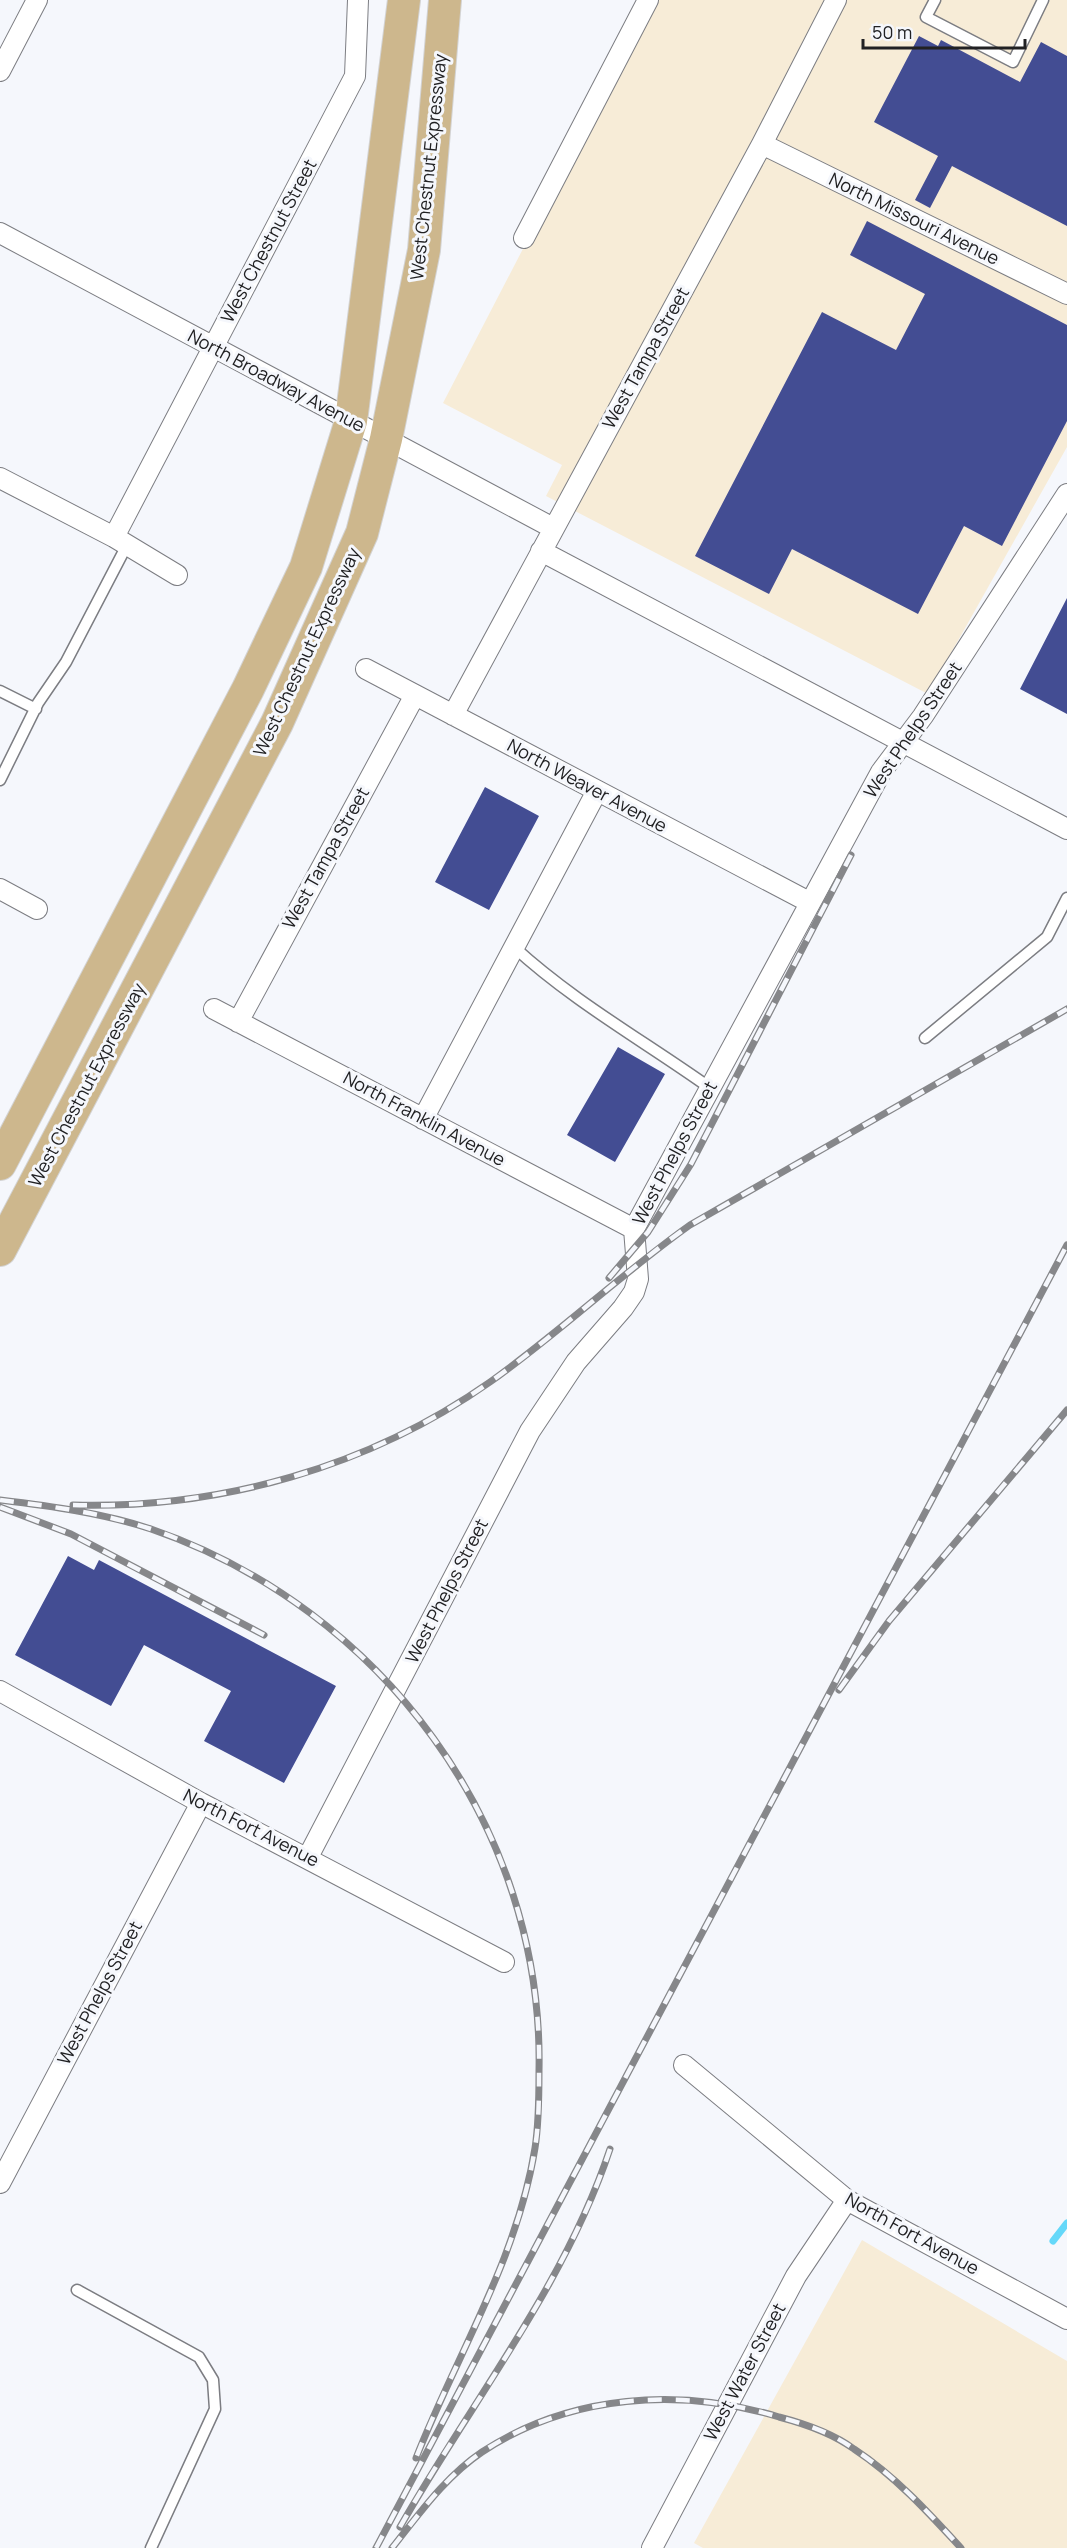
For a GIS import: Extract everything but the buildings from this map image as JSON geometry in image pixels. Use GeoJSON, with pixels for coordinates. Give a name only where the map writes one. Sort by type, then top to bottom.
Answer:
{"type":"FeatureCollection","features":[{"type":"Feature","properties":{"kind":"main road","name":"West Chestnut Expressway"},"geometry":{"type":"LineString","coordinates":[[0,1164],[248,689],[302,577],[351,421],[404,0]]}},
{"type":"Feature","properties":{"kind":"main road","name":"West Chestnut Expressway"},"geometry":{"type":"LineString","coordinates":[[0,1250],[277,723],[362,533],[386,439],[424,250],[445,0]]}},
{"type":"Feature","properties":{"kind":"street"},"geometry":{"type":"LineString","coordinates":[[0,70],[37,0]]}},
{"type":"Feature","properties":{"kind":"street","name":"West Chestnut Street"},"geometry":{"type":"LineString","coordinates":[[121,541],[213,347],[355,76],[358,0]]}},
{"type":"Feature","properties":{"kind":"street"},"geometry":{"type":"LineString","coordinates":[[524,238],[648,0]]}},
{"type":"Feature","properties":{"kind":"street","name":"West Tampa Street"},"geometry":{"type":"LineString","coordinates":[[453,715],[762,144],[836,0]]}},
{"type":"Feature","properties":{"kind":"street","name":"North Missouri Avenue"},"geometry":{"type":"LineString","coordinates":[[762,144],[1067,294]]}},
{"type":"Feature","properties":{"kind":"street","name":"North Broadway Avenue"},"geometry":{"type":"LineString","coordinates":[[0,233],[553,528]]}},
{"type":"Feature","properties":{"kind":"street"},"geometry":{"type":"LineString","coordinates":[[0,478],[121,541],[177,575]]}},
{"type":"Feature","properties":{"kind":"street","name":"West Phelps Street"},"geometry":{"type":"LineString","coordinates":[[308,1857],[530,1431],[576,1362],[634,1292],[638,1279],[634,1229],[881,772],[905,741],[1067,494]]}},
{"type":"Feature","properties":{"kind":"street"},"geometry":{"type":"LineString","coordinates":[[541,551],[905,741],[1067,829]]}},
{"type":"Feature","properties":{"kind":"street","name":"North Weaver Avenue"},"geometry":{"type":"LineString","coordinates":[[366,669],[809,902]]}},
{"type":"Feature","properties":{"kind":"street","name":"West Tampa Street"},"geometry":{"type":"LineString","coordinates":[[238,1022],[415,695]]}},
{"type":"Feature","properties":{"kind":"street"},"geometry":{"type":"LineString","coordinates":[[423,1119],[597,791]]}},
{"type":"Feature","properties":{"kind":"street"},"geometry":{"type":"LineString","coordinates":[[0,889],[37,909]]}},
{"type":"Feature","properties":{"kind":"street","name":"North Franklin Avenue"},"geometry":{"type":"LineString","coordinates":[[214,1009],[634,1229]]}},
{"type":"Feature","properties":{"kind":"street","name":"North Fort Avenue"},"geometry":{"type":"LineString","coordinates":[[0,1691],[201,1803],[308,1857],[504,1962]]}},
{"type":"Feature","properties":{"kind":"street","name":"West Phelps Street"},"geometry":{"type":"LineString","coordinates":[[0,2183],[201,1803]]}},
{"type":"Feature","properties":{"kind":"street","name":"North Fort Avenue"},"geometry":{"type":"LineString","coordinates":[[684,2065],[846,2199],[1067,2319]]}},
{"type":"Feature","properties":{"kind":"street","name":"West Water Street"},"geometry":{"type":"LineString","coordinates":[[652,2548],[796,2276],[846,2199]]}},
{"type":"Feature","properties":{"kind":"lane"},"geometry":{"type":"LineString","coordinates":[[935,0],[926,17],[1013,62],[1043,0]]}},
{"type":"Feature","properties":{"kind":"lane"},"geometry":{"type":"LineString","coordinates":[[0,780],[36,709],[66,662],[121,541]]}},
{"type":"Feature","properties":{"kind":"lane"},"geometry":{"type":"LineString","coordinates":[[0,691],[36,709]]}},
{"type":"Feature","properties":{"kind":"lane"},"geometry":{"type":"LineString","coordinates":[[925,1038],[1047,937],[1067,898]]}},
{"type":"Feature","properties":{"kind":"lane"},"geometry":{"type":"LineString","coordinates":[[514,947],[591,1010],[667,1057],[710,1088]]}},
{"type":"Feature","properties":{"kind":"lane"},"geometry":{"type":"LineString","coordinates":[[77,2289],[199,2356],[213,2380],[215,2409],[151,2548]]}},
{"type":"Feature","properties":{"kind":"shaded area"},"geometry":{"type":"Polygon","coordinates":[[[652,0],[1067,0],[1067,447],[928,694],[546,496],[562,465],[443,403],[652,0]]]}},
{"type":"Feature","properties":{"kind":"shaded area"},"geometry":{"type":"Polygon","coordinates":[[[862,2240],[1067,2361],[1067,2548],[703,2548],[694,2543],[862,2240]]]}},
{"type":"Feature","properties":{"kind":"waterway"},"geometry":{"type":"LineString","coordinates":[[1053,2241],[1067,2223]]}},
{"type":"Feature","properties":{"kind":"railway"},"geometry":{"type":"LineString","coordinates":[[609,1278],[648,1232],[691,1164],[851,855]]}},
{"type":"Feature","properties":{"kind":"railway"},"geometry":{"type":"LineString","coordinates":[[73,1505],[128,1504],[184,1499],[238,1490],[292,1477],[395,1438],[443,1412],[490,1382],[690,1225],[1067,1009]]}},
{"type":"Feature","properties":{"kind":"railway"},"geometry":{"type":"LineString","coordinates":[[376,2548],[1067,1245]]}},
{"type":"Feature","properties":{"kind":"railway"},"geometry":{"type":"LineString","coordinates":[[839,1690],[889,1621],[1067,1410]]}},
{"type":"Feature","properties":{"kind":"railway"},"geometry":{"type":"LineString","coordinates":[[0,1500],[95,1514],[151,1529],[234,1565],[309,1613],[376,1671],[433,1738],[479,1813],[513,1894],[533,1981],[539,2071],[537,2129],[526,2189],[515,2229],[484,2306],[416,2458]]}},
{"type":"Feature","properties":{"kind":"railway"},"geometry":{"type":"LineString","coordinates":[[0,1507],[71,1534],[264,1635]]}},
{"type":"Feature","properties":{"kind":"railway"},"geometry":{"type":"LineString","coordinates":[[400,2527],[542,2296],[591,2200],[610,2149]]}},
{"type":"Feature","properties":{"kind":"railway"},"geometry":{"type":"LineString","coordinates":[[392,2548],[434,2496],[456,2473],[482,2452],[516,2433],[552,2418],[589,2408],[626,2402],[665,2400],[703,2402],[741,2408],[799,2423],[837,2438],[897,2483],[961,2548]]}}]}
